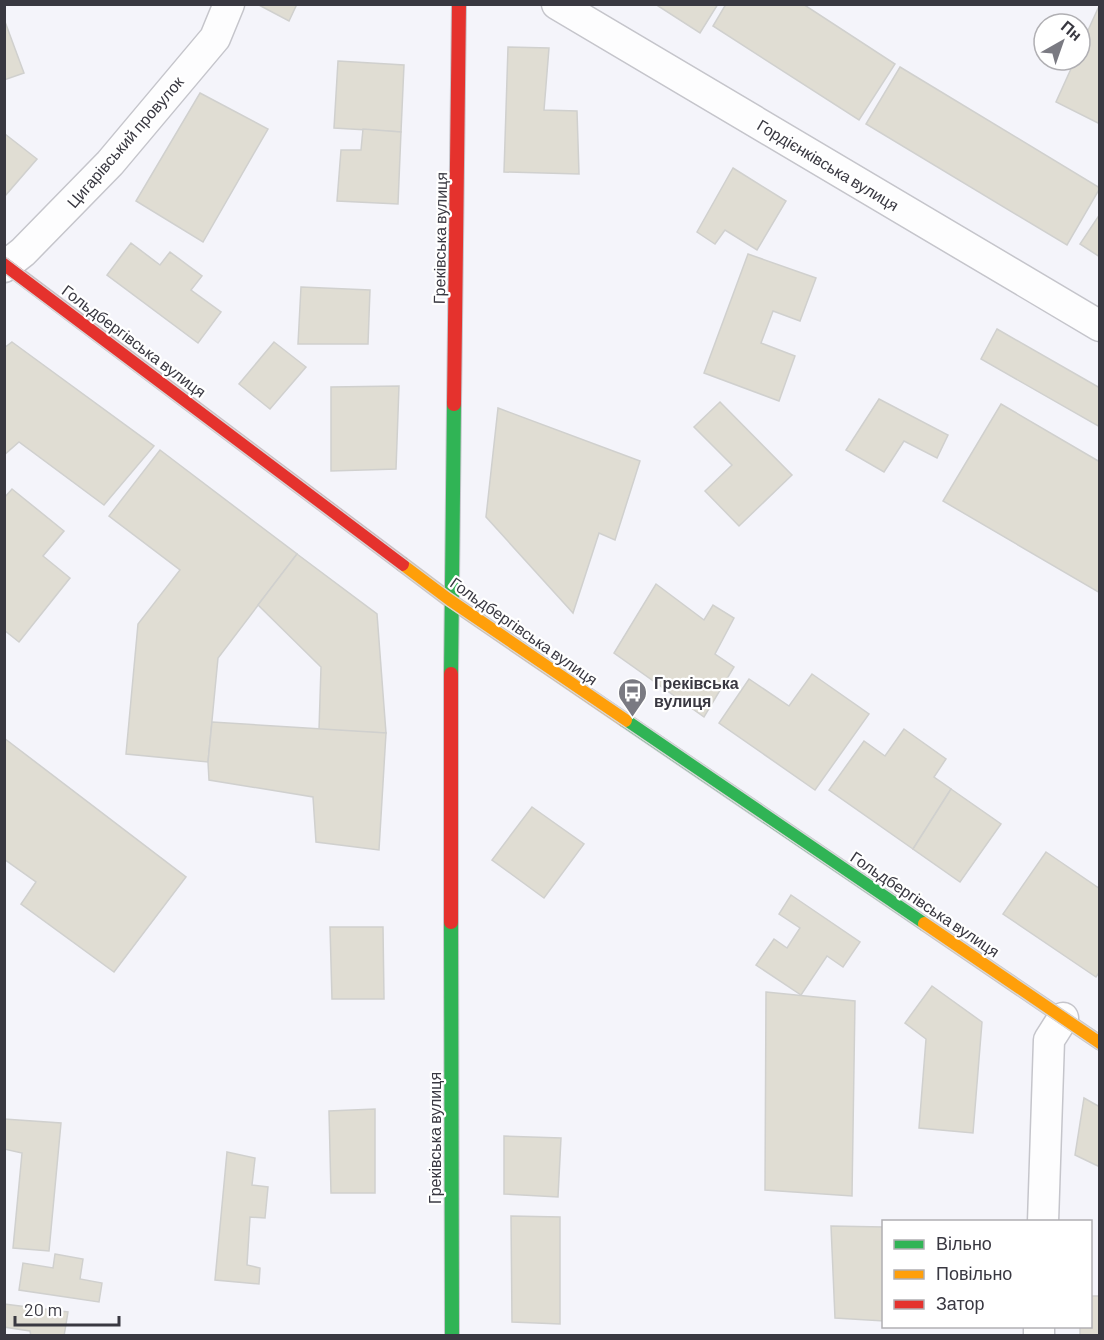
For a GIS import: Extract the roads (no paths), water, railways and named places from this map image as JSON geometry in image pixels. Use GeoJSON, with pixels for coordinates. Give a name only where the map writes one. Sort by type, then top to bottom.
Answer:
{"type":"FeatureCollection","features":[{"type":"Feature","properties":{"kind":"main road","name":"Греківська вулиця"},"geometry":{"type":"LineString","coordinates":[[452,1335],[450,601],[459,4]]}},
{"type":"Feature","properties":{"kind":"main road","name":"Гольдбергівська вулиця"},"geometry":{"type":"LineString","coordinates":[[5,265],[450,601],[1100,1043]]}},
{"type":"Feature","properties":{"kind":"street","name":"Цигарівський провулок"},"geometry":{"type":"LineString","coordinates":[[5,265],[31,244],[110,163],[215,38],[229,4]]}},
{"type":"Feature","properties":{"kind":"street","name":"Гордієнківська вулиця"},"geometry":{"type":"LineString","coordinates":[[557,4],[1100,326]]}},
{"type":"Feature","properties":{"kind":"street"},"geometry":{"type":"LineString","coordinates":[[1043,1220],[1049,1040],[1063,1018]]}},
{"type":"Feature","properties":{"kind":"tram line"},"geometry":{"type":"LineString","coordinates":[[4,256],[451,593],[1100,1035]]}},
{"type":"Feature","properties":{"kind":"tram line"},"geometry":{"type":"LineString","coordinates":[[4,273],[447,606],[1100,1051]]}},
{"type":"Feature","properties":{"kind":"place","name":"Греківська вулиця"},"geometry":{"type":"Point","coordinates":[633,718]}}]}
